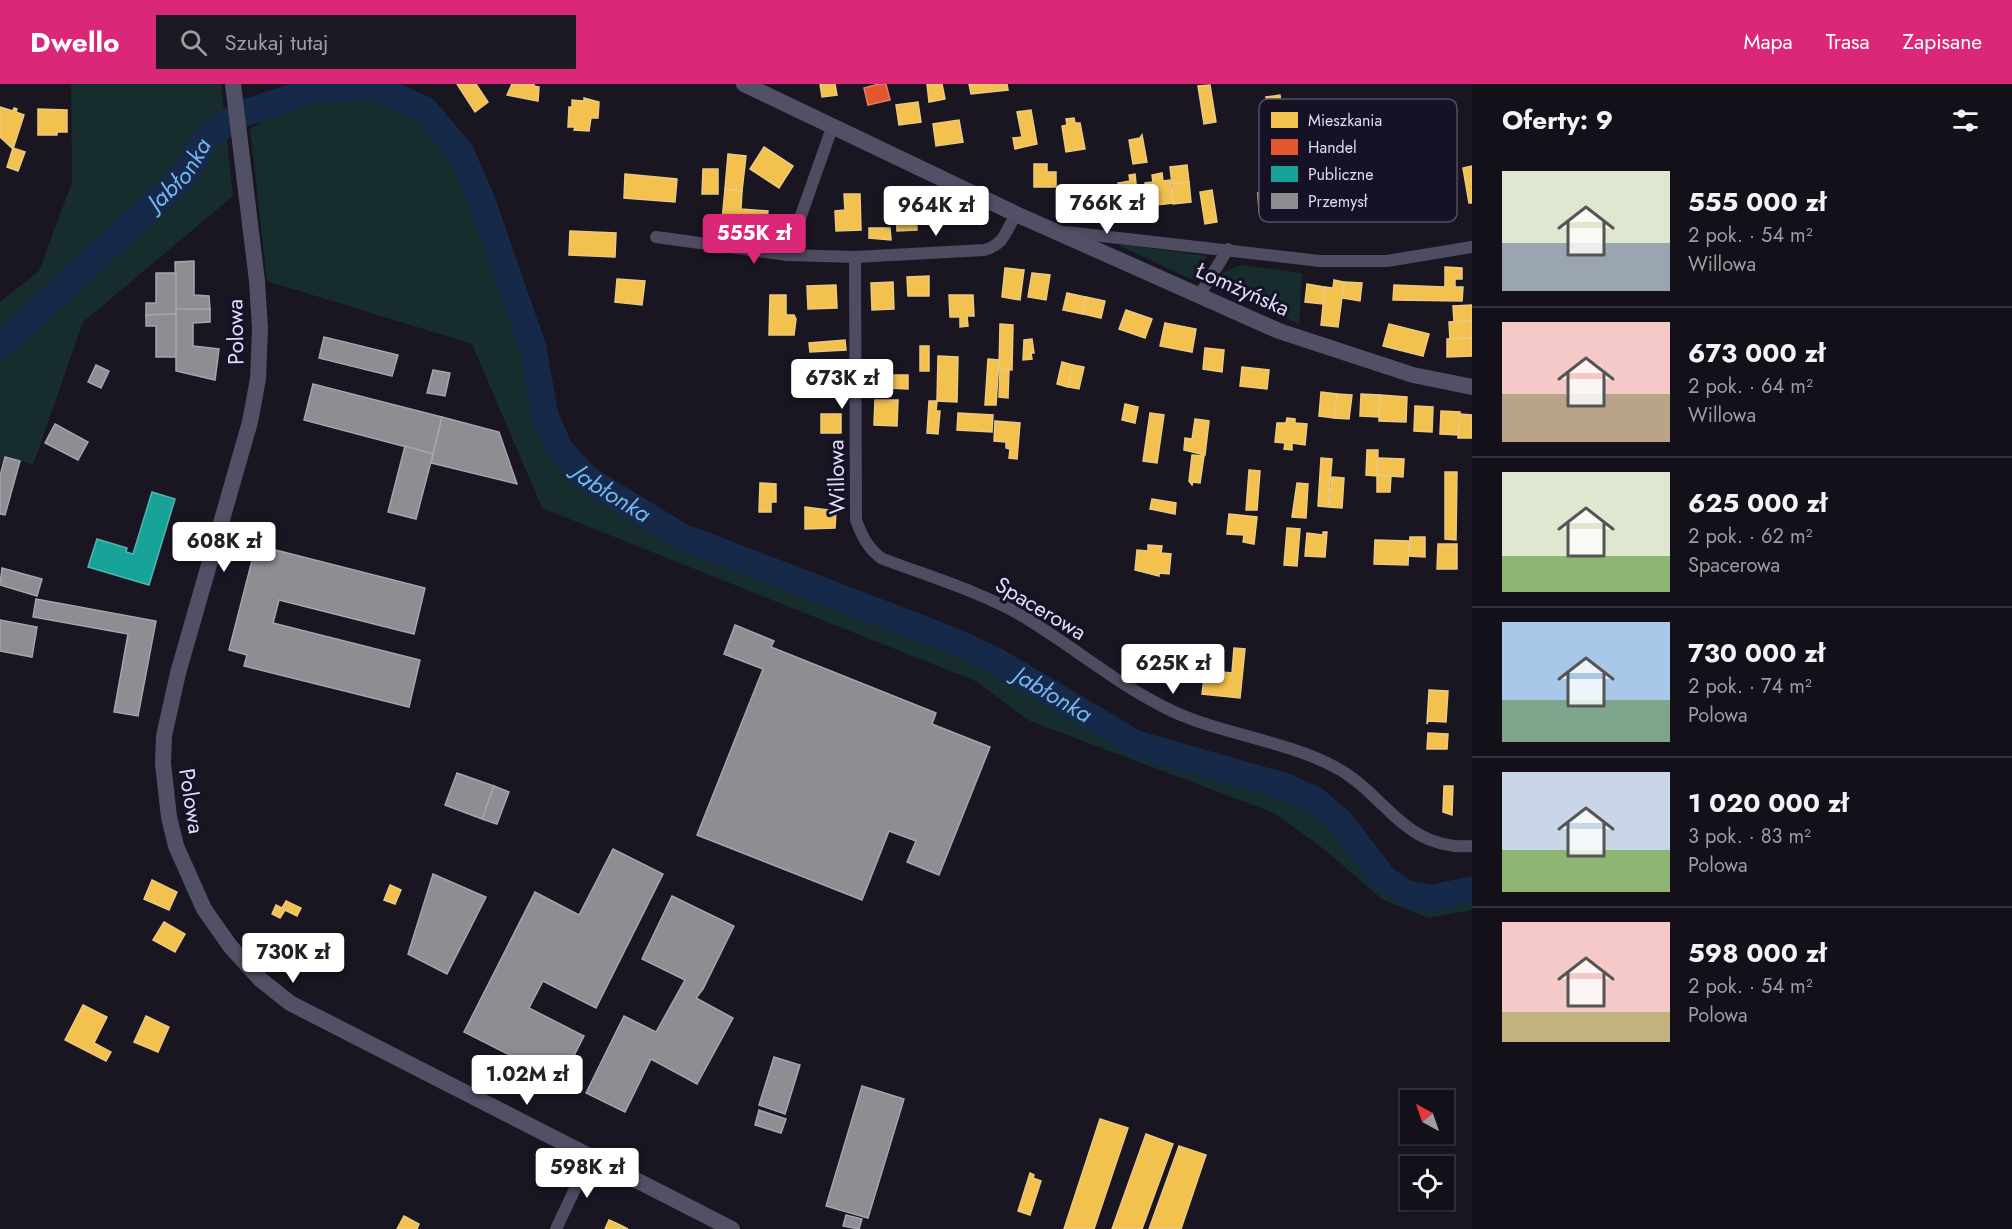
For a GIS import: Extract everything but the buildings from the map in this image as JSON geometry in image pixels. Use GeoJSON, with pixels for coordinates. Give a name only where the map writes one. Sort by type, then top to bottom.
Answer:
{"type":"FeatureCollection","features":[{"type":"Feature","properties":{"kind":"street","name":"Polowa"},"geometry":{"type":"LineString","coordinates":[[233,84],[260,328],[258,379],[249,422],[178,673],[164,736],[165,790],[176,846],[204,909],[230,946],[276,993],[306,1013],[732,1229]]}},
{"type":"Feature","properties":{"kind":"street","name":"Łomżyńska"},"geometry":{"type":"LineString","coordinates":[[744,84],[1016,214],[1200,294],[1280,332],[1413,375],[1472,387]]}},
{"type":"Feature","properties":{"kind":"street"},"geometry":{"type":"LineString","coordinates":[[787,255],[833,125]]}},
{"type":"Feature","properties":{"kind":"street"},"geometry":{"type":"LineString","coordinates":[[656,237],[787,255],[855,256],[994,247],[1003,241],[1016,214]]}},
{"type":"Feature","properties":{"kind":"street"},"geometry":{"type":"LineString","coordinates":[[1053,231],[1320,261],[1387,261],[1472,248]]}},
{"type":"Feature","properties":{"kind":"street"},"geometry":{"type":"LineString","coordinates":[[1200,294],[1228,249]]}},
{"type":"Feature","properties":{"kind":"street","name":"Willowa"},"geometry":{"type":"LineString","coordinates":[[855,256],[856,520],[862,537],[871,550]]}},
{"type":"Feature","properties":{"kind":"street","name":"Spacerowa"},"geometry":{"type":"LineString","coordinates":[[871,550],[881,558],[979,595],[1020,615],[1111,677],[1174,712],[1338,768],[1415,834],[1449,846],[1472,846]]}},
{"type":"Feature","properties":{"kind":"street"},"geometry":{"type":"LineString","coordinates":[[556,1229],[590,1157]]}},
{"type":"Feature","properties":{"kind":"green space"},"geometry":{"type":"Polygon","coordinates":[[[71,84],[221,84],[233,196],[83,322],[33,465],[4,456],[0,467],[0,302],[39,271],[72,182],[71,84]]]}},
{"type":"Feature","properties":{"kind":"green space"},"geometry":{"type":"Polygon","coordinates":[[[354,95],[417,116],[443,146],[469,193],[523,359],[542,443],[569,478],[641,525],[979,660],[1013,678],[1066,718],[1130,750],[1298,804],[1332,826],[1382,887],[1403,898],[1428,902],[1472,895],[1472,910],[1429,918],[1383,900],[1325,850],[1274,813],[1030,721],[975,681],[542,508],[472,344],[267,281],[250,129],[294,102],[354,95]]]}},
{"type":"Feature","properties":{"kind":"green space"},"geometry":{"type":"Polygon","coordinates":[[[1118,245],[1126,245],[1207,256],[1195,281],[1118,245]]]}},
{"type":"Feature","properties":{"kind":"green space"},"geometry":{"type":"Polygon","coordinates":[[[1241,265],[1302,273],[1299,324],[1220,287],[1218,279],[1222,273],[1241,265]]]}},
{"type":"Feature","properties":{"kind":"waterway","name":"Jabłonka"},"geometry":{"type":"LineString","coordinates":[[313,84],[315,90]]}},
{"type":"Feature","properties":{"kind":"waterway","name":"Jabłonka"},"geometry":{"type":"LineString","coordinates":[[0,346],[185,175],[208,135],[242,114],[315,90],[375,87],[425,110],[461,153],[483,204],[533,348],[545,416],[560,450],[587,479],[680,536],[951,640],[998,662],[1136,744],[1286,787],[1315,800],[1340,821],[1385,880],[1407,894],[1433,898],[1472,890]]}}]}
